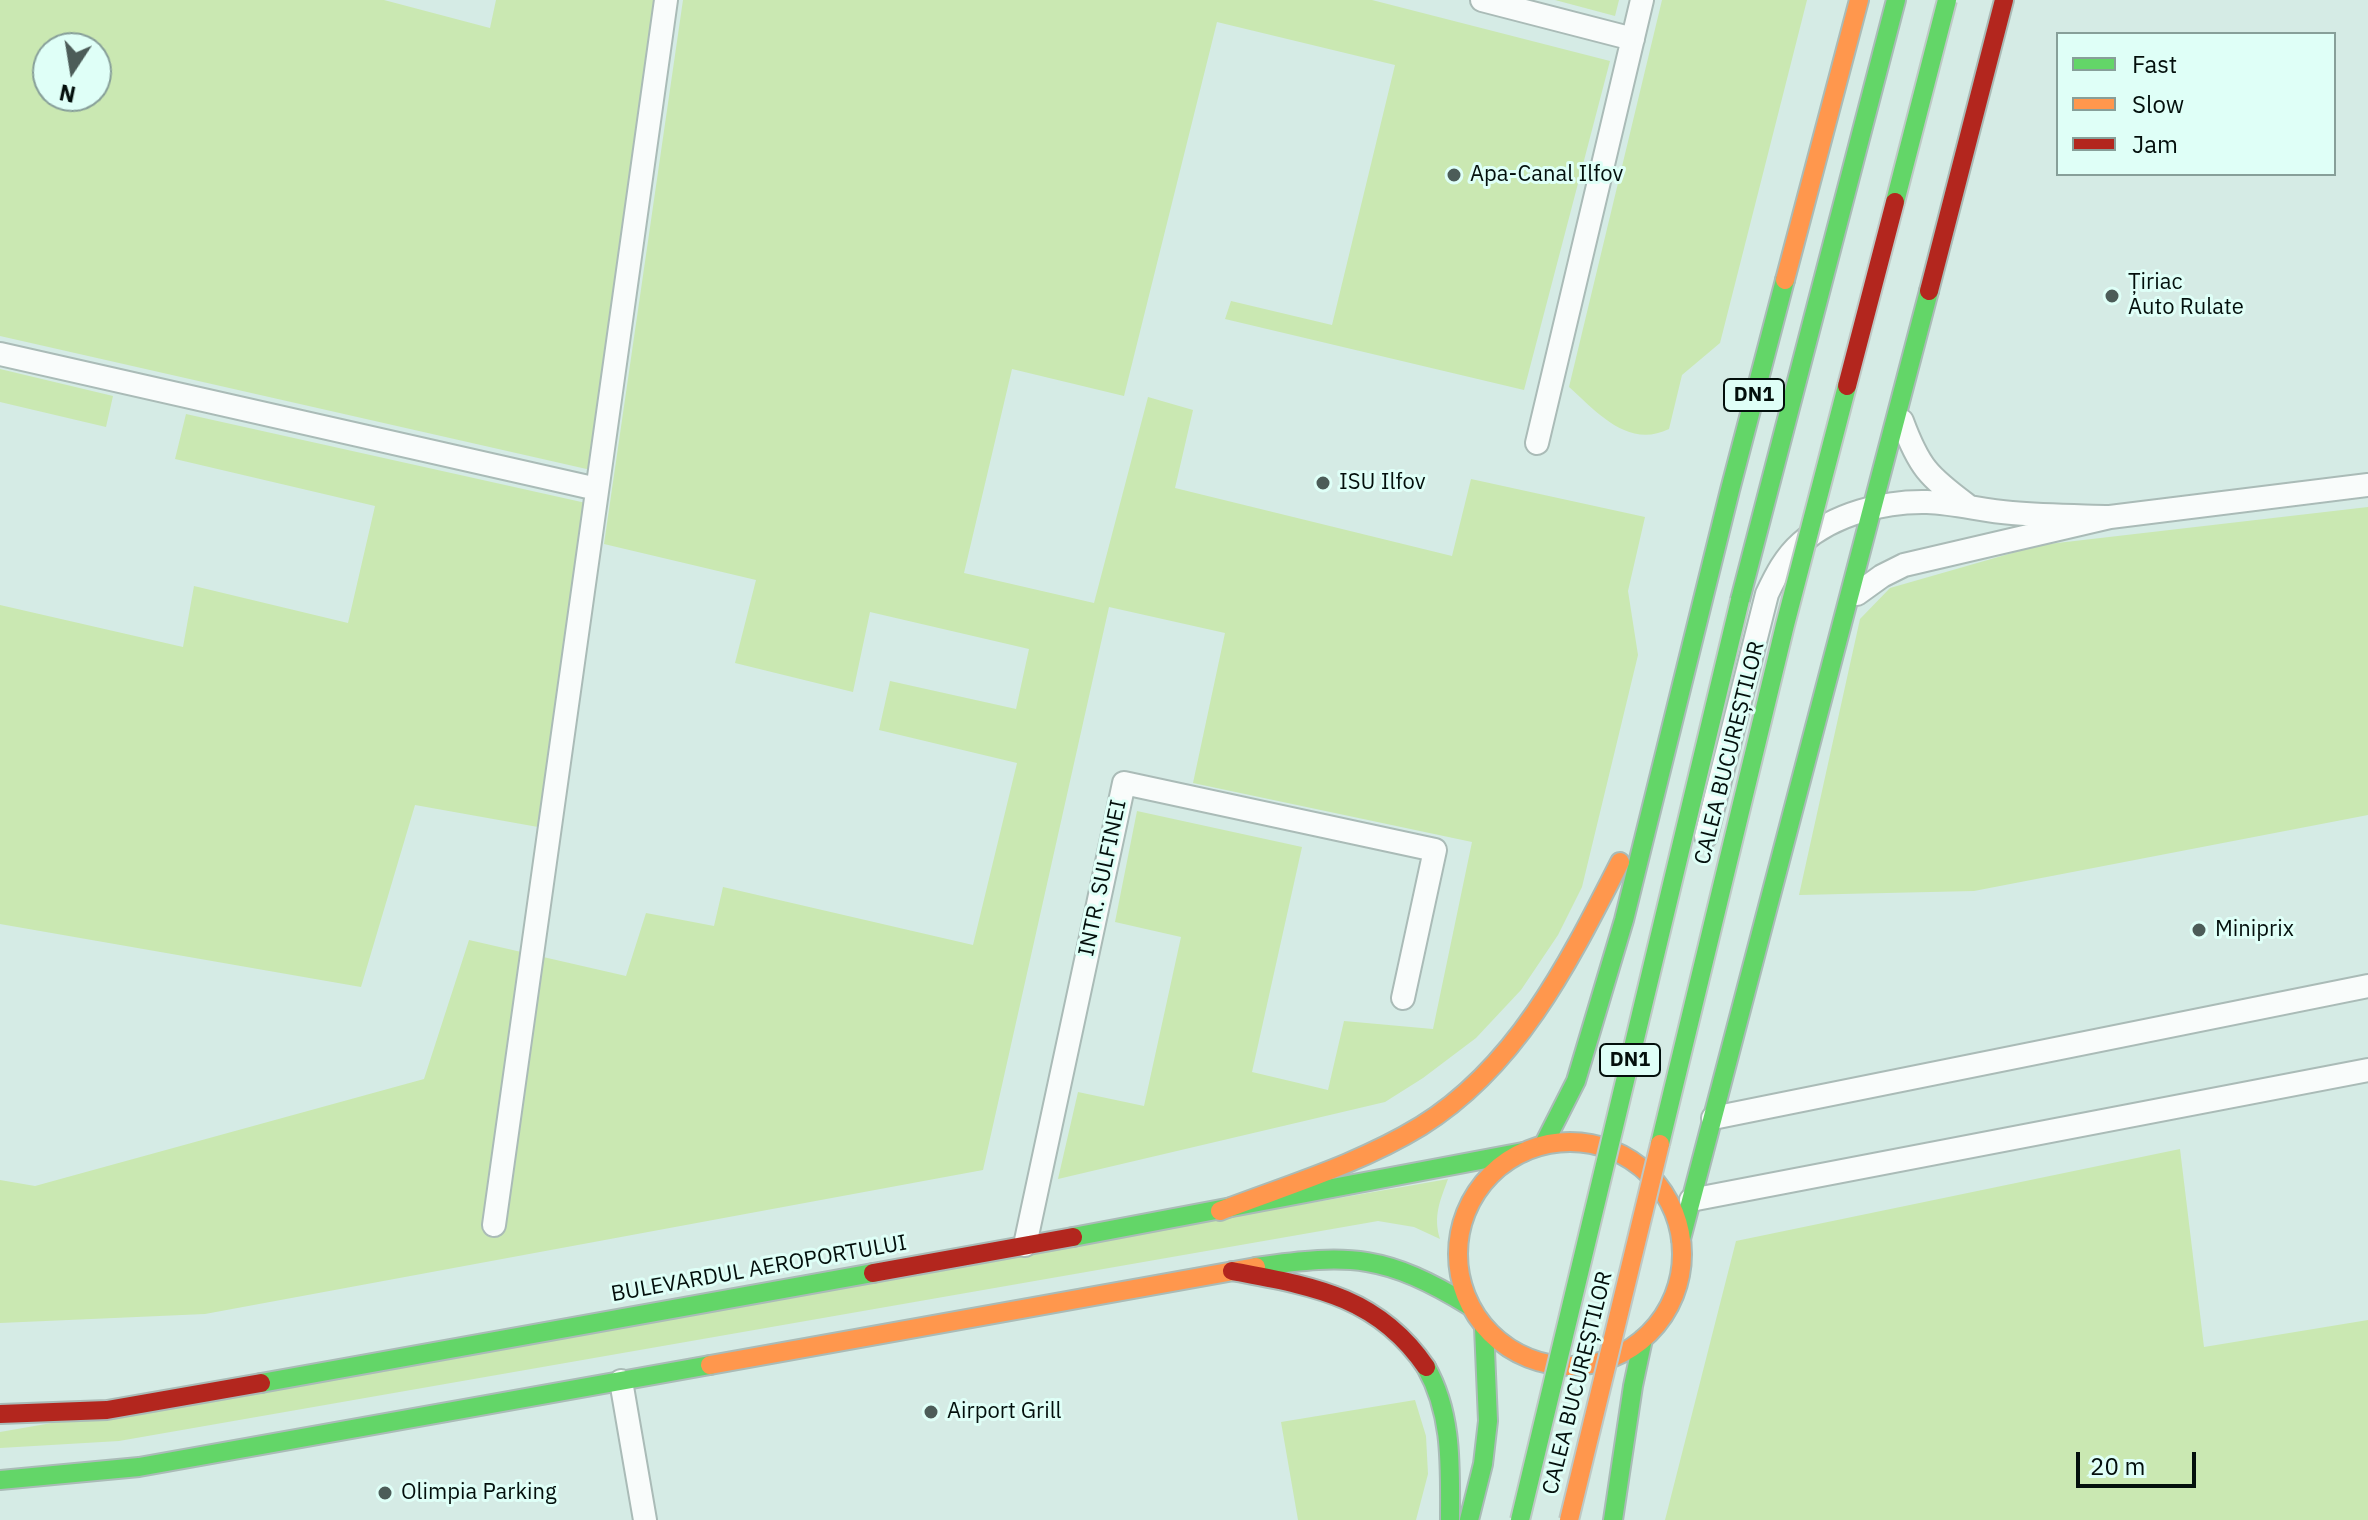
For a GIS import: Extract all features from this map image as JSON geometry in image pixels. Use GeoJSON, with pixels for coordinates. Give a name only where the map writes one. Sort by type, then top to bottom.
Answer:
{"type":"FeatureCollection","features":[{"type":"Feature","properties":{"kind":"main road","name":"DN1"},"geometry":{"type":"LineString","coordinates":[[1544,1144],[1565,1107],[1586,1049],[1624,920],[1692,641],[1859,0]]}},
{"type":"Feature","properties":{"kind":"main road","name":"CALEA BUCUREȘTILOR"},"geometry":{"type":"LineString","coordinates":[[1520,1520],[1740,600],[1896,0]]}},
{"type":"Feature","properties":{"kind":"main road","name":"CALEA BUCUREȘTILOR"},"geometry":{"type":"LineString","coordinates":[[1569,1520],[1785,625],[1947,0]]}},
{"type":"Feature","properties":{"kind":"main road"},"geometry":{"type":"LineString","coordinates":[[1681,1239],[1669,1202],[1655,1181],[1626,1157],[1581,1142],[1544,1144],[1504,1162],[1486,1178],[1470,1201],[1460,1227],[1457,1253],[1460,1278],[1470,1306],[1484,1327],[1519,1354],[1558,1365],[1598,1362],[1631,1348],[1658,1324],[1677,1287],[1681,1239],[1850,602],[2004,0]]}},
{"type":"Feature","properties":{"kind":"main road"},"geometry":{"type":"LineString","coordinates":[[1692,641],[1699,668],[1715,690],[1738,705],[1773,709],[1784,706]]}},
{"type":"Feature","properties":{"kind":"main road"},"geometry":{"type":"LineString","coordinates":[[1806,699],[1829,674]]}},
{"type":"Feature","properties":{"kind":"main road"},"geometry":{"type":"LineString","coordinates":[[1220,1211],[1374,1151],[1447,1109],[1486,1073],[1536,1013],[1559,976],[1656,792]]}},
{"type":"Feature","properties":{"kind":"main road","name":"BULEVARDUL AEROPORTULUI"},"geometry":{"type":"LineString","coordinates":[[0,1414],[107,1410],[1220,1211],[1523,1152]]}},
{"type":"Feature","properties":{"kind":"main road"},"geometry":{"type":"LineString","coordinates":[[0,1480],[139,1467],[1232,1271],[1323,1258],[1368,1259],[1420,1275],[1470,1306]]}},
{"type":"Feature","properties":{"kind":"main road"},"geometry":{"type":"LineString","coordinates":[[1232,1271],[1298,1285],[1352,1301],[1380,1318],[1411,1344],[1435,1379],[1448,1427],[1450,1520]]}},
{"type":"Feature","properties":{"kind":"main road"},"geometry":{"type":"LineString","coordinates":[[1469,1520],[1483,1464],[1488,1421],[1484,1327]]}},
{"type":"Feature","properties":{"kind":"main road"},"geometry":{"type":"LineString","coordinates":[[1613,1520],[1643,1339]]}},
{"type":"Feature","properties":{"kind":"lane"},"geometry":{"type":"LineString","coordinates":[[494,1225],[666,0]]}},
{"type":"Feature","properties":{"kind":"lane"},"geometry":{"type":"LineString","coordinates":[[1482,0],[1633,39]]}},
{"type":"Feature","properties":{"kind":"lane"},"geometry":{"type":"LineString","coordinates":[[1537,443],[1642,0]]}},
{"type":"Feature","properties":{"kind":"lane"},"geometry":{"type":"LineString","coordinates":[[0,354],[597,489]]}},
{"type":"Feature","properties":{"kind":"lane"},"geometry":{"type":"LineString","coordinates":[[1899,412],[1916,458],[1929,474],[1968,506]]}},
{"type":"Feature","properties":{"kind":"lane"},"geometry":{"type":"LineString","coordinates":[[1850,602],[1865,587],[1904,565],[2110,517],[2368,485]]}},
{"type":"Feature","properties":{"kind":"lane"},"geometry":{"type":"LineString","coordinates":[[1626,1157],[1767,594],[1781,565],[1802,542],[1839,520],[1874,507],[1927,502],[2011,513],[2110,517]]}},
{"type":"Feature","properties":{"kind":"lane","name":"INTR. SULFINEI"},"geometry":{"type":"LineString","coordinates":[[1025,1245],[1124,783],[1435,850],[1403,998]]}},
{"type":"Feature","properties":{"kind":"lane"},"geometry":{"type":"LineString","coordinates":[[1713,1118],[2368,986]]}},
{"type":"Feature","properties":{"kind":"lane"},"geometry":{"type":"LineString","coordinates":[[1691,1200],[2368,1070]]}},
{"type":"Feature","properties":{"kind":"lane"},"geometry":{"type":"LineString","coordinates":[[621,1381],[645,1520]]}},
{"type":"Feature","properties":{"kind":"green space"},"geometry":{"type":"Polygon","coordinates":[[[0,0],[384,0],[490,28],[496,0],[657,0],[591,470],[0,336],[0,0]]]}},
{"type":"Feature","properties":{"kind":"green space"},"geometry":{"type":"Polygon","coordinates":[[[683,0],[1372,0],[1610,61],[1524,390],[1225,319],[1231,301],[1332,325],[1395,65],[1217,22],[1124,396],[1012,369],[964,573],[1094,603],[1148,397],[1193,410],[1175,488],[1452,556],[1471,479],[1645,517],[1628,591],[1638,655],[1582,887],[1558,935],[1521,990],[1476,1038],[1385,1102],[1058,1179],[1078,1092],[1144,1106],[1181,937],[1115,922],[1137,811],[1302,847],[1252,1072],[1328,1090],[1344,1021],[1433,1029],[1472,842],[1193,783],[1225,633],[1109,607],[983,1170],[205,1314],[0,1323],[0,1180],[35,1186],[424,1079],[469,940],[626,976],[646,913],[714,926],[723,887],[973,945],[1017,763],[879,730],[890,681],[1016,709],[1029,649],[870,612],[853,692],[735,663],[756,580],[604,544],[683,0]]]}},
{"type":"Feature","properties":{"kind":"green space"},"geometry":{"type":"Polygon","coordinates":[[[1555,0],[1619,0],[1615,16],[1555,0]]]}},
{"type":"Feature","properties":{"kind":"green space"},"geometry":{"type":"Polygon","coordinates":[[[1662,0],[1807,0],[1720,343],[1682,375],[1669,429],[1640,434],[1614,425],[1569,387],[1662,0]]]}},
{"type":"Feature","properties":{"kind":"green space"},"geometry":{"type":"Polygon","coordinates":[[[0,369],[113,396],[106,427],[0,402],[0,369]]]}},
{"type":"Feature","properties":{"kind":"green space"},"geometry":{"type":"Polygon","coordinates":[[[186,414],[586,503],[538,827],[415,805],[361,987],[0,924],[0,605],[183,647],[194,586],[348,623],[375,506],[175,459],[186,414]]]}},
{"type":"Feature","properties":{"kind":"green space"},"geometry":{"type":"Polygon","coordinates":[[[2368,507],[2368,815],[1974,891],[1799,895],[1860,619],[1890,588],[2040,545],[2368,507]]]}},
{"type":"Feature","properties":{"kind":"green space"},"geometry":{"type":"Polygon","coordinates":[[[2180,1149],[2204,1347],[2368,1320],[2368,1520],[1665,1520],[1736,1241],[2180,1149]]]}},
{"type":"Feature","properties":{"kind":"green space"},"geometry":{"type":"Polygon","coordinates":[[[1448,1179],[1437,1216],[1440,1239],[1414,1227],[1378,1221],[119,1441],[0,1448],[0,1432],[1448,1179]]]}},
{"type":"Feature","properties":{"kind":"green space"},"geometry":{"type":"Polygon","coordinates":[[[1415,1400],[1426,1436],[1428,1474],[1416,1520],[1298,1520],[1281,1422],[1415,1400]]]}},
{"type":"Feature","properties":{"kind":"traffic: fast"},"geometry":{"type":"LineString","coordinates":[[1740,600],[1896,0]]}},
{"type":"Feature","properties":{"kind":"traffic: fast"},"geometry":{"type":"LineString","coordinates":[[1895,202],[1947,0]]}},
{"type":"Feature","properties":{"kind":"traffic: fast"},"geometry":{"type":"LineString","coordinates":[[1544,1144],[1576,1081],[1624,920],[1785,280]]}},
{"type":"Feature","properties":{"kind":"traffic: fast"},"geometry":{"type":"LineString","coordinates":[[1681,1239],[1929,291]]}},
{"type":"Feature","properties":{"kind":"traffic: fast"},"geometry":{"type":"LineString","coordinates":[[1660,1144],[1785,625],[1847,386]]}},
{"type":"Feature","properties":{"kind":"traffic: fast"},"geometry":{"type":"LineString","coordinates":[[1520,1520],[1740,600]]}},
{"type":"Feature","properties":{"kind":"traffic: fast"},"geometry":{"type":"LineString","coordinates":[[1073,1237],[1523,1152]]}},
{"type":"Feature","properties":{"kind":"traffic: fast"},"geometry":{"type":"LineString","coordinates":[[1256,1267],[1318,1260],[1368,1262],[1415,1276],[1470,1306]]}},
{"type":"Feature","properties":{"kind":"traffic: fast"},"geometry":{"type":"LineString","coordinates":[[261,1383],[873,1273]]}},
{"type":"Feature","properties":{"kind":"traffic: fast"},"geometry":{"type":"LineString","coordinates":[[1469,1520],[1483,1464],[1488,1421],[1484,1327]]}},
{"type":"Feature","properties":{"kind":"traffic: fast"},"geometry":{"type":"LineString","coordinates":[[1613,1520],[1643,1339]]}},
{"type":"Feature","properties":{"kind":"traffic: fast"},"geometry":{"type":"LineString","coordinates":[[0,1480],[139,1467],[710,1365]]}},
{"type":"Feature","properties":{"kind":"traffic: fast"},"geometry":{"type":"LineString","coordinates":[[1426,1367],[1441,1404],[1448,1442],[1450,1520]]}},
{"type":"Feature","properties":{"kind":"traffic: slow"},"geometry":{"type":"LineString","coordinates":[[1785,280],[1859,0]]}},
{"type":"Feature","properties":{"kind":"traffic: slow"},"geometry":{"type":"LineString","coordinates":[[1220,1211],[1373,1152],[1421,1126],[1455,1101],[1486,1073],[1538,1008],[1561,973],[1620,862]]}},
{"type":"Feature","properties":{"kind":"traffic: slow"},"geometry":{"type":"LineString","coordinates":[[1570,1142],[1592,1144],[1613,1151],[1649,1175],[1673,1211],[1680,1232],[1682,1254],[1680,1276],[1673,1297],[1649,1333],[1613,1357],[1592,1364],[1570,1366],[1548,1364],[1527,1357],[1491,1333],[1467,1297],[1460,1276],[1458,1254],[1460,1232],[1467,1211],[1491,1175],[1527,1151],[1548,1144],[1570,1142]]}},
{"type":"Feature","properties":{"kind":"traffic: slow"},"geometry":{"type":"LineString","coordinates":[[1569,1520],[1660,1144]]}},
{"type":"Feature","properties":{"kind":"traffic: slow"},"geometry":{"type":"LineString","coordinates":[[710,1365],[1256,1267]]}},
{"type":"Feature","properties":{"kind":"traffic: jam"},"geometry":{"type":"LineString","coordinates":[[1929,291],[2004,0]]}},
{"type":"Feature","properties":{"kind":"traffic: jam"},"geometry":{"type":"LineString","coordinates":[[1847,386],[1895,202]]}},
{"type":"Feature","properties":{"kind":"traffic: jam"},"geometry":{"type":"LineString","coordinates":[[873,1273],[1073,1237]]}},
{"type":"Feature","properties":{"kind":"traffic: jam"},"geometry":{"type":"LineString","coordinates":[[1232,1271],[1315,1289],[1364,1309],[1407,1343],[1426,1367]]}},
{"type":"Feature","properties":{"kind":"traffic: jam"},"geometry":{"type":"LineString","coordinates":[[0,1414],[107,1410],[261,1383]]}},
{"type":"Feature","properties":{"kind":"place","name":"Apa-Canal Ilfov"},"geometry":{"type":"Point","coordinates":[1454,175]}},
{"type":"Feature","properties":{"kind":"place","name":"Țiriac Auto Rulate"},"geometry":{"type":"Point","coordinates":[2112,296]}},
{"type":"Feature","properties":{"kind":"place","name":"ISU Ilfov"},"geometry":{"type":"Point","coordinates":[1323,483]}},
{"type":"Feature","properties":{"kind":"place","name":"Miniprix"},"geometry":{"type":"Point","coordinates":[2199,930]}},
{"type":"Feature","properties":{"kind":"place","name":"Airport Grill"},"geometry":{"type":"Point","coordinates":[931,1412]}},
{"type":"Feature","properties":{"kind":"place","name":"Olimpia Parking"},"geometry":{"type":"Point","coordinates":[385,1493]}}]}
